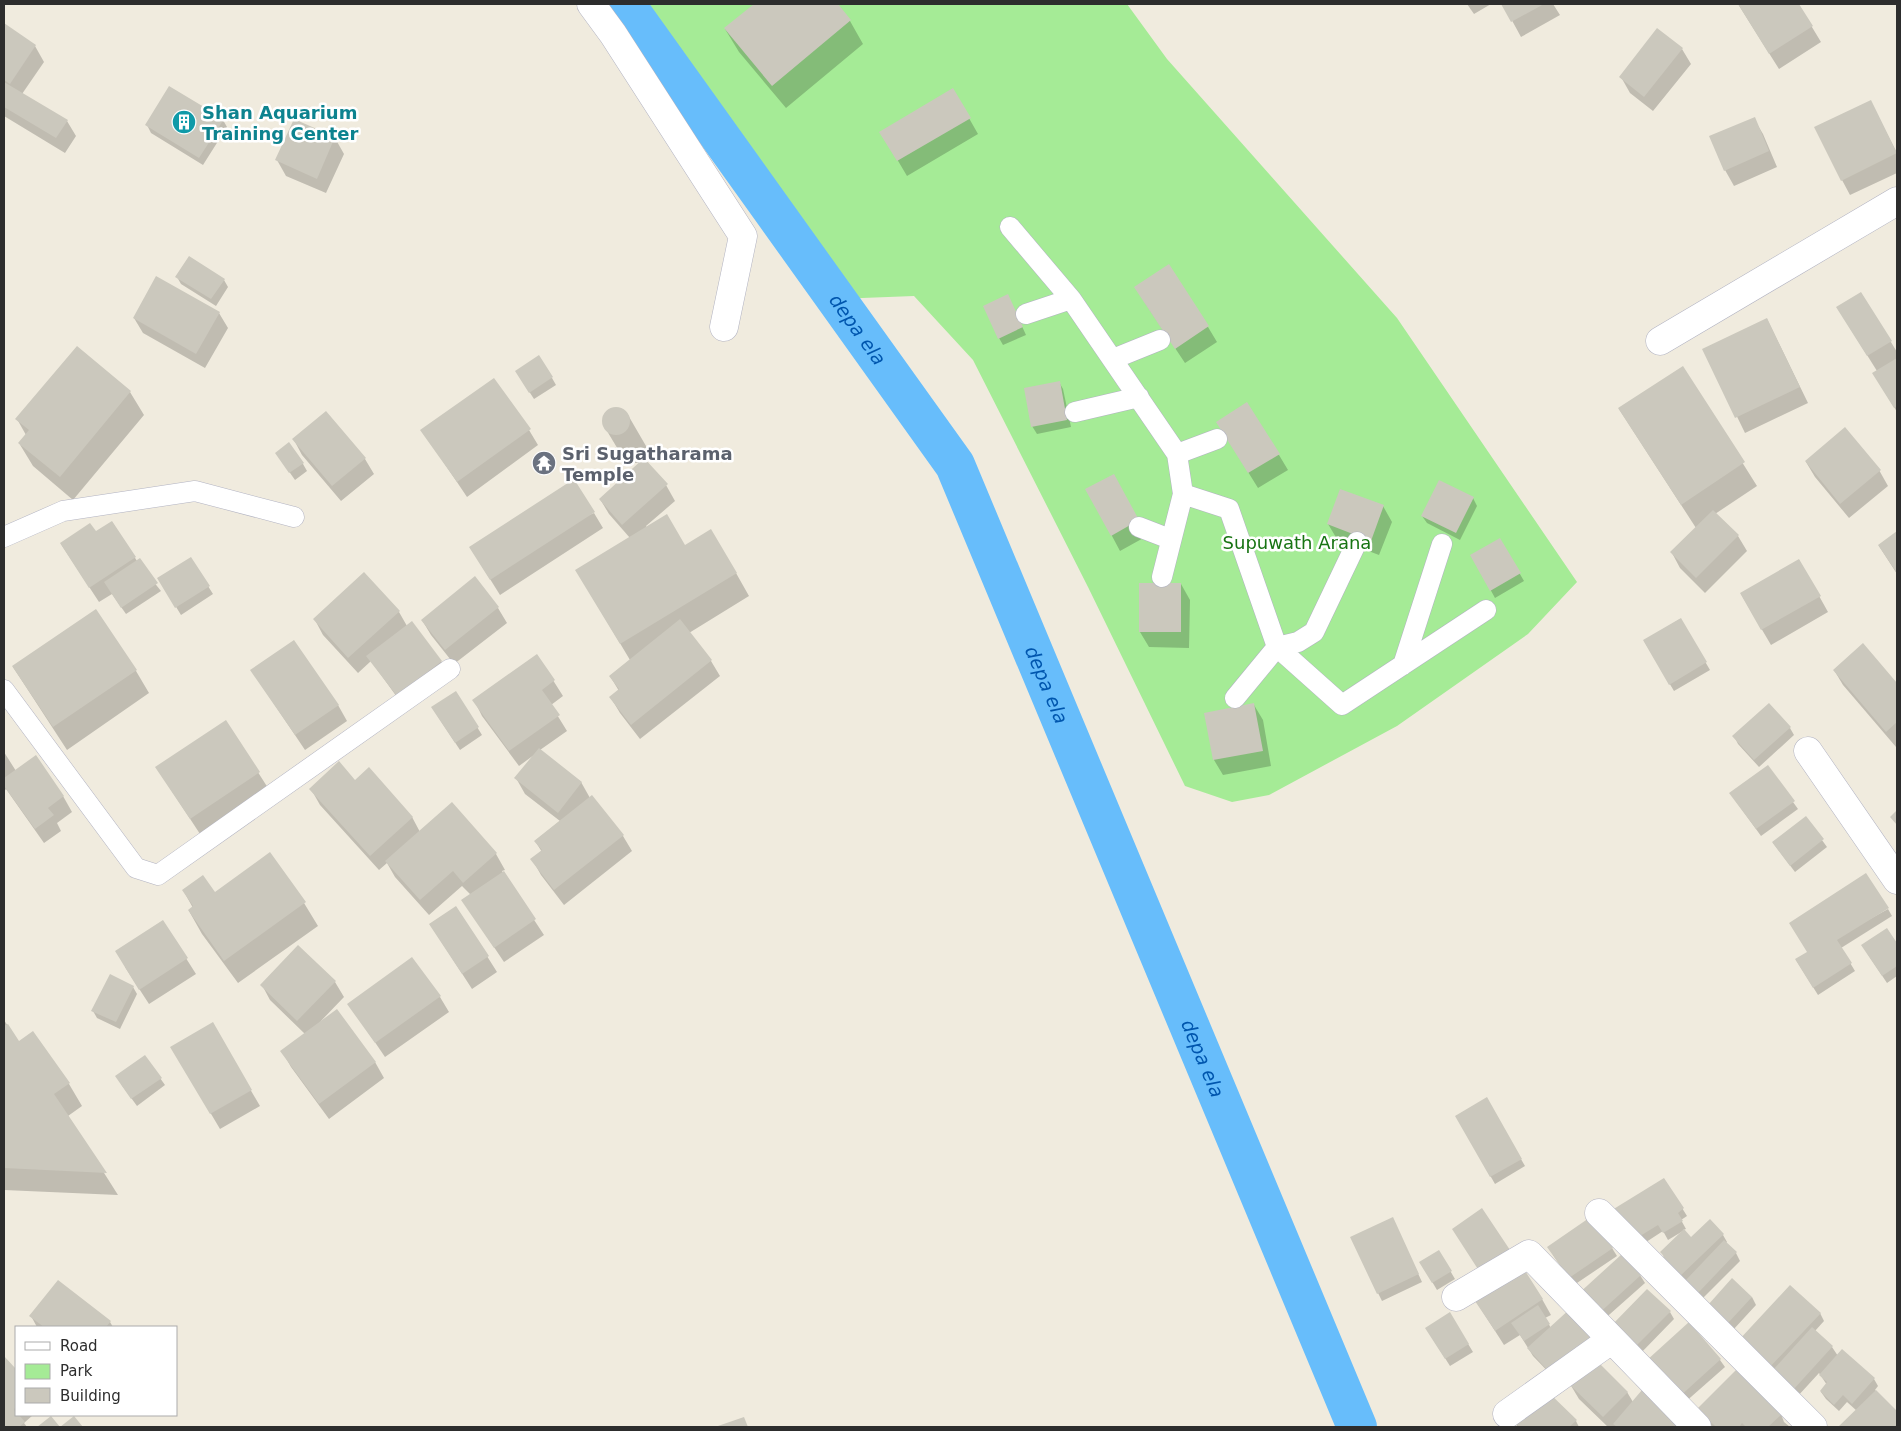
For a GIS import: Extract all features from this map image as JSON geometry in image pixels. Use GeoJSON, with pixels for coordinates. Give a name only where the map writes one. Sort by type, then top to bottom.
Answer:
{"type":"FeatureCollection","features":[{"type":"Feature","properties":{"kind":"street"},"geometry":{"type":"LineString","coordinates":[[591,4],[613,34],[743,236],[724,327]]}},
{"type":"Feature","properties":{"kind":"street"},"geometry":{"type":"LineString","coordinates":[[1660,341],[1897,202]]}},
{"type":"Feature","properties":{"kind":"street"},"geometry":{"type":"LineString","coordinates":[[1808,751],[1897,880]]}},
{"type":"Feature","properties":{"kind":"street"},"geometry":{"type":"LineString","coordinates":[[1599,1213],[1813,1427]]}},
{"type":"Feature","properties":{"kind":"street"},"geometry":{"type":"LineString","coordinates":[[1456,1297],[1529,1254],[1697,1427]]}},
{"type":"Feature","properties":{"kind":"street"},"geometry":{"type":"LineString","coordinates":[[1507,1414],[1611,1340]]}},
{"type":"Feature","properties":{"kind":"lane"},"geometry":{"type":"LineString","coordinates":[[1010,227],[1071,299],[1177,454],[1183,494],[1162,576]]}},
{"type":"Feature","properties":{"kind":"lane"},"geometry":{"type":"LineString","coordinates":[[1026,314],[1071,299]]}},
{"type":"Feature","properties":{"kind":"lane"},"geometry":{"type":"LineString","coordinates":[[1113,359],[1160,340]]}},
{"type":"Feature","properties":{"kind":"lane"},"geometry":{"type":"LineString","coordinates":[[1075,412],[1139,397]]}},
{"type":"Feature","properties":{"kind":"lane"},"geometry":{"type":"LineString","coordinates":[[1177,454],[1217,439]]}},
{"type":"Feature","properties":{"kind":"lane"},"geometry":{"type":"LineString","coordinates":[[4,537],[63,511],[195,491],[294,517]]}},
{"type":"Feature","properties":{"kind":"lane"},"geometry":{"type":"LineString","coordinates":[[1183,494],[1229,509],[1277,647],[1342,705],[1486,610]]}},
{"type":"Feature","properties":{"kind":"lane"},"geometry":{"type":"LineString","coordinates":[[1139,527],[1170,539]]}},
{"type":"Feature","properties":{"kind":"lane"},"geometry":{"type":"LineString","coordinates":[[1235,698],[1277,647],[1298,642],[1314,632],[1357,542]]}},
{"type":"Feature","properties":{"kind":"lane"},"geometry":{"type":"LineString","coordinates":[[1403,665],[1442,544]]}},
{"type":"Feature","properties":{"kind":"lane"},"geometry":{"type":"LineString","coordinates":[[4,690],[136,868],[158,875],[450,670]]}},
{"type":"Feature","properties":{"kind":"green space","name":"Supuwath Arana"},"geometry":{"type":"Polygon","coordinates":[[[625,4],[1127,4],[1167,59],[1397,318],[1577,582],[1528,634],[1397,726],[1269,795],[1232,802],[1185,786],[1088,587],[973,360],[914,296],[836,299],[625,4]]]}},
{"type":"Feature","properties":{"kind":"building"},"geometry":{"type":"Polygon","coordinates":[[[754,4],[838,4],[851,20],[772,86],[724,28],[754,4]]]}},
{"type":"Feature","properties":{"kind":"building"},"geometry":{"type":"Polygon","coordinates":[[[1501,4],[1544,4],[1511,22],[1501,4]]]}},
{"type":"Feature","properties":{"kind":"building"},"geometry":{"type":"Polygon","coordinates":[[[1738,4],[1799,4],[1813,26],[1769,54],[1738,4]]]}},
{"type":"Feature","properties":{"kind":"building"},"geometry":{"type":"Polygon","coordinates":[[[4,23],[36,45],[10,84],[4,80],[4,23]]]}},
{"type":"Feature","properties":{"kind":"building"},"geometry":{"type":"Polygon","coordinates":[[[1657,28],[1683,48],[1644,97],[1619,77],[1657,28]]]}},
{"type":"Feature","properties":{"kind":"building"},"geometry":{"type":"Polygon","coordinates":[[[4,82],[68,120],[56,138],[4,107],[4,82]]]}},
{"type":"Feature","properties":{"kind":"building","name":"Shan Aquarium Training Center"},"geometry":{"type":"Polygon","coordinates":[[[169,86],[224,119],[199,158],[145,125],[169,86]]]}},
{"type":"Feature","properties":{"kind":"building"},"geometry":{"type":"Polygon","coordinates":[[[953,88],[971,118],[897,161],[879,132],[953,88]]]}},
{"type":"Feature","properties":{"kind":"building"},"geometry":{"type":"Polygon","coordinates":[[[1871,100],[1897,153],[1841,181],[1814,127],[1871,100]]]}},
{"type":"Feature","properties":{"kind":"building"},"geometry":{"type":"Polygon","coordinates":[[[1755,117],[1769,151],[1724,171],[1709,136],[1755,117]]]}},
{"type":"Feature","properties":{"kind":"building"},"geometry":{"type":"Polygon","coordinates":[[[294,119],[335,137],[317,179],[275,160],[294,119]]]}},
{"type":"Feature","properties":{"kind":"building"},"geometry":{"type":"Polygon","coordinates":[[[189,256],[225,279],[211,299],[175,277],[189,256]]]}},
{"type":"Feature","properties":{"kind":"building"},"geometry":{"type":"Polygon","coordinates":[[[1169,264],[1209,326],[1175,349],[1134,287],[1169,264]]]}},
{"type":"Feature","properties":{"kind":"building"},"geometry":{"type":"Polygon","coordinates":[[[156,276],[220,312],[196,354],[133,318],[156,276]]]}},
{"type":"Feature","properties":{"kind":"building"},"geometry":{"type":"Polygon","coordinates":[[[1861,292],[1892,341],[1867,356],[1836,307],[1861,292]]]}},
{"type":"Feature","properties":{"kind":"building"},"geometry":{"type":"Polygon","coordinates":[[[1008,294],[1023,327],[998,339],[983,306],[1008,294]]]}},
{"type":"Feature","properties":{"kind":"building"},"geometry":{"type":"Polygon","coordinates":[[[1767,318],[1800,387],[1735,418],[1702,349],[1767,318]]]}},
{"type":"Feature","properties":{"kind":"building"},"geometry":{"type":"Polygon","coordinates":[[[77,346],[131,391],[60,477],[18,443],[29,430],[15,419],[77,346]]]}},
{"type":"Feature","properties":{"kind":"building"},"geometry":{"type":"Polygon","coordinates":[[[539,355],[553,377],[529,393],[515,371],[539,355]]]}},
{"type":"Feature","properties":{"kind":"building"},"geometry":{"type":"Polygon","coordinates":[[[1897,358],[1897,406],[1894,408],[1872,373],[1897,358]]]}},
{"type":"Feature","properties":{"kind":"building"},"geometry":{"type":"Polygon","coordinates":[[[1683,366],[1745,462],[1681,505],[1618,408],[1683,366]]]}},
{"type":"Feature","properties":{"kind":"building"},"geometry":{"type":"Polygon","coordinates":[[[494,378],[531,429],[457,482],[420,430],[494,378]]]}},
{"type":"Feature","properties":{"kind":"building"},"geometry":{"type":"Polygon","coordinates":[[[1060,381],[1067,420],[1031,427],[1024,388],[1060,381]]]}},
{"type":"Feature","properties":{"kind":"building"},"geometry":{"type":"Polygon","coordinates":[[[1247,402],[1280,454],[1248,473],[1216,422],[1247,402]]]}},
{"type":"Feature","properties":{"kind":"building"},"geometry":{"type":"Polygon","coordinates":[[[616,407],[626,411],[630,421],[626,431],[616,435],[606,431],[602,421],[606,411],[616,407]]]}},
{"type":"Feature","properties":{"kind":"building"},"geometry":{"type":"Polygon","coordinates":[[[326,411],[366,458],[332,486],[292,439],[326,411]]]}},
{"type":"Feature","properties":{"kind":"building"},"geometry":{"type":"Polygon","coordinates":[[[1845,427],[1881,470],[1840,504],[1805,461],[1845,427]]]}},
{"type":"Feature","properties":{"kind":"building"},"geometry":{"type":"Polygon","coordinates":[[[289,442],[304,463],[289,473],[275,453],[289,442]]]}},
{"type":"Feature","properties":{"kind":"building"},"geometry":{"type":"Polygon","coordinates":[[[644,458],[668,484],[622,525],[599,499],[644,458]]]}},
{"type":"Feature","properties":{"kind":"building"},"geometry":{"type":"Polygon","coordinates":[[[1114,474],[1139,520],[1111,536],[1085,489],[1114,474]]]}},
{"type":"Feature","properties":{"kind":"building"},"geometry":{"type":"Polygon","coordinates":[[[574,479],[595,512],[490,580],[469,547],[574,479]]]}},
{"type":"Feature","properties":{"kind":"building"},"geometry":{"type":"Polygon","coordinates":[[[1439,480],[1474,497],[1456,533],[1421,516],[1439,480]]]}},
{"type":"Feature","properties":{"kind":"building"},"geometry":{"type":"Polygon","coordinates":[[[1340,489],[1384,505],[1371,541],[1327,524],[1340,489]]]}},
{"type":"Feature","properties":{"kind":"building"},"geometry":{"type":"Polygon","coordinates":[[[1713,510],[1739,535],[1696,578],[1670,552],[1713,510]]]}},
{"type":"Feature","properties":{"kind":"building"},"geometry":{"type":"Polygon","coordinates":[[[667,514],[685,545],[711,529],[737,573],[620,644],[575,570],[667,514]]]}},
{"type":"Feature","properties":{"kind":"building"},"geometry":{"type":"Polygon","coordinates":[[[112,521],[136,557],[89,588],[60,543],[90,523],[96,531],[112,521]]]}},
{"type":"Feature","properties":{"kind":"building"},"geometry":{"type":"Polygon","coordinates":[[[1897,531],[1897,573],[1878,545],[1897,531]]]}},
{"type":"Feature","properties":{"kind":"building"},"geometry":{"type":"Polygon","coordinates":[[[1500,538],[1521,573],[1490,591],[1470,555],[1500,538]]]}},
{"type":"Feature","properties":{"kind":"building"},"geometry":{"type":"Polygon","coordinates":[[[191,557],[210,586],[175,608],[157,578],[191,557]]]}},
{"type":"Feature","properties":{"kind":"building"},"geometry":{"type":"Polygon","coordinates":[[[140,558],[158,583],[121,608],[104,582],[140,558]]]}},
{"type":"Feature","properties":{"kind":"building"},"geometry":{"type":"Polygon","coordinates":[[[1799,559],[1821,596],[1761,630],[1740,593],[1799,559]]]}},
{"type":"Feature","properties":{"kind":"building"},"geometry":{"type":"Polygon","coordinates":[[[364,572],[400,611],[348,658],[313,619],[364,572]]]}},
{"type":"Feature","properties":{"kind":"building"},"geometry":{"type":"Polygon","coordinates":[[[475,576],[499,607],[445,650],[421,620],[475,576]]]}},
{"type":"Feature","properties":{"kind":"building"},"geometry":{"type":"Polygon","coordinates":[[[1139,583],[1181,583],[1181,632],[1139,632],[1139,583]]]}},
{"type":"Feature","properties":{"kind":"building"},"geometry":{"type":"Polygon","coordinates":[[[96,609],[137,670],[53,727],[12,666],[96,609]]]}},
{"type":"Feature","properties":{"kind":"building"},"geometry":{"type":"Polygon","coordinates":[[[1681,618],[1707,662],[1669,685],[1643,640],[1681,618]]]}},
{"type":"Feature","properties":{"kind":"building"},"geometry":{"type":"Polygon","coordinates":[[[680,619],[712,660],[631,725],[609,697],[619,689],[609,676],[680,619]]]}},
{"type":"Feature","properties":{"kind":"building"},"geometry":{"type":"Polygon","coordinates":[[[412,621],[442,661],[397,696],[366,656],[412,621]]]}},
{"type":"Feature","properties":{"kind":"building"},"geometry":{"type":"Polygon","coordinates":[[[294,640],[339,705],[295,735],[250,670],[294,640]]]}},
{"type":"Feature","properties":{"kind":"building"},"geometry":{"type":"Polygon","coordinates":[[[1863,643],[1897,683],[1897,722],[1886,732],[1833,670],[1863,643]]]}},
{"type":"Feature","properties":{"kind":"building"},"geometry":{"type":"Polygon","coordinates":[[[537,654],[555,680],[542,690],[560,715],[509,751],[472,700],[537,654]]]}},
{"type":"Feature","properties":{"kind":"building"},"geometry":{"type":"Polygon","coordinates":[[[456,691],[479,727],[455,743],[431,707],[456,691]]]}},
{"type":"Feature","properties":{"kind":"building"},"geometry":{"type":"Polygon","coordinates":[[[1254,703],[1263,751],[1213,760],[1204,713],[1254,703]]]}},
{"type":"Feature","properties":{"kind":"building"},"geometry":{"type":"Polygon","coordinates":[[[1769,703],[1791,727],[1754,760],[1732,736],[1769,703]]]}},
{"type":"Feature","properties":{"kind":"building"},"geometry":{"type":"Polygon","coordinates":[[[226,720],[260,772],[190,819],[155,767],[226,720]]]}},
{"type":"Feature","properties":{"kind":"building"},"geometry":{"type":"Polygon","coordinates":[[[539,748],[582,782],[558,813],[514,778],[539,748]]]}},
{"type":"Feature","properties":{"kind":"building"},"geometry":{"type":"Polygon","coordinates":[[[36,755],[64,796],[48,808],[54,815],[35,829],[4,786],[4,778],[36,755]]]}},
{"type":"Feature","properties":{"kind":"building"},"geometry":{"type":"Polygon","coordinates":[[[339,761],[355,780],[369,767],[413,817],[370,856],[309,789],[339,761]]]}},
{"type":"Feature","properties":{"kind":"building"},"geometry":{"type":"Polygon","coordinates":[[[1768,765],[1795,801],[1756,829],[1729,793],[1768,765]]]}},
{"type":"Feature","properties":{"kind":"building"},"geometry":{"type":"Polygon","coordinates":[[[592,795],[624,835],[554,890],[530,859],[542,850],[534,841],[592,795]]]}},
{"type":"Feature","properties":{"kind":"building"},"geometry":{"type":"Polygon","coordinates":[[[452,802],[497,853],[463,883],[453,871],[420,900],[385,861],[452,802]]]}},
{"type":"Feature","properties":{"kind":"building"},"geometry":{"type":"Polygon","coordinates":[[[1897,810],[1897,825],[1890,817],[1897,810]]]}},
{"type":"Feature","properties":{"kind":"building"},"geometry":{"type":"Polygon","coordinates":[[[1806,816],[1824,839],[1790,866],[1772,842],[1806,816]]]}},
{"type":"Feature","properties":{"kind":"building"},"geometry":{"type":"Polygon","coordinates":[[[270,852],[306,902],[224,961],[188,910],[193,906],[182,890],[203,875],[215,892],[270,852]]]}},
{"type":"Feature","properties":{"kind":"building"},"geometry":{"type":"Polygon","coordinates":[[[504,871],[536,919],[494,948],[461,900],[504,871]]]}},
{"type":"Feature","properties":{"kind":"building"},"geometry":{"type":"Polygon","coordinates":[[[1866,873],[1889,908],[1837,940],[1852,963],[1813,988],[1795,959],[1807,952],[1789,923],[1866,873]]]}},
{"type":"Feature","properties":{"kind":"building"},"geometry":{"type":"Polygon","coordinates":[[[456,906],[489,956],[462,974],[429,924],[456,906]]]}},
{"type":"Feature","properties":{"kind":"building"},"geometry":{"type":"Polygon","coordinates":[[[163,920],[188,958],[139,990],[115,951],[163,920]]]}},
{"type":"Feature","properties":{"kind":"building"},"geometry":{"type":"Polygon","coordinates":[[[1887,928],[1897,943],[1897,966],[1882,976],[1861,945],[1887,928]]]}},
{"type":"Feature","properties":{"kind":"building"},"geometry":{"type":"Polygon","coordinates":[[[298,945],[336,981],[297,1021],[260,985],[298,945]]]}},
{"type":"Feature","properties":{"kind":"building"},"geometry":{"type":"Polygon","coordinates":[[[412,957],[441,996],[375,1043],[347,1004],[412,957]]]}},
{"type":"Feature","properties":{"kind":"building"},"geometry":{"type":"Polygon","coordinates":[[[110,974],[134,986],[116,1022],[91,1011],[110,974]]]}},
{"type":"Feature","properties":{"kind":"building"},"geometry":{"type":"Polygon","coordinates":[[[337,1009],[376,1062],[319,1104],[280,1051],[337,1009]]]}},
{"type":"Feature","properties":{"kind":"building"},"geometry":{"type":"Polygon","coordinates":[[[213,1022],[252,1090],[210,1114],[170,1047],[213,1022]]]}},
{"type":"Feature","properties":{"kind":"building"},"geometry":{"type":"Polygon","coordinates":[[[8,1024],[19,1041],[33,1031],[70,1083],[54,1094],[107,1173],[4,1168],[4,1026],[8,1024]]]}},
{"type":"Feature","properties":{"kind":"building"},"geometry":{"type":"Polygon","coordinates":[[[145,1055],[162,1078],[131,1099],[115,1076],[145,1055]]]}},
{"type":"Feature","properties":{"kind":"building"},"geometry":{"type":"Polygon","coordinates":[[[1487,1097],[1522,1159],[1490,1177],[1455,1116],[1487,1097]]]}},
{"type":"Feature","properties":{"kind":"building"},"geometry":{"type":"Polygon","coordinates":[[[1664,1178],[1684,1208],[1678,1213],[1683,1221],[1663,1233],[1658,1225],[1632,1241],[1612,1210],[1664,1178]]]}},
{"type":"Feature","properties":{"kind":"building"},"geometry":{"type":"Polygon","coordinates":[[[1482,1208],[1514,1256],[1483,1277],[1452,1229],[1482,1208]]]}},
{"type":"Feature","properties":{"kind":"building"},"geometry":{"type":"Polygon","coordinates":[[[1592,1216],[1613,1248],[1569,1278],[1547,1247],[1592,1216]]]}},
{"type":"Feature","properties":{"kind":"building"},"geometry":{"type":"Polygon","coordinates":[[[1393,1217],[1419,1274],[1377,1294],[1350,1237],[1393,1217]]]}},
{"type":"Feature","properties":{"kind":"building"},"geometry":{"type":"Polygon","coordinates":[[[1710,1219],[1724,1234],[1678,1278],[1660,1259],[1664,1256],[1660,1252],[1684,1229],[1691,1237],[1710,1219]]]}},
{"type":"Feature","properties":{"kind":"building"},"geometry":{"type":"Polygon","coordinates":[[[1724,1240],[1737,1252],[1698,1293],[1685,1281],[1724,1240]]]}},
{"type":"Feature","properties":{"kind":"building"},"geometry":{"type":"Polygon","coordinates":[[[1439,1250],[1452,1271],[1432,1283],[1419,1262],[1439,1250]]]}},
{"type":"Feature","properties":{"kind":"building"},"geometry":{"type":"Polygon","coordinates":[[[1622,1254],[1641,1275],[1596,1316],[1577,1295],[1622,1254]]]}},
{"type":"Feature","properties":{"kind":"building"},"geometry":{"type":"Polygon","coordinates":[[[1522,1266],[1543,1299],[1495,1331],[1473,1298],[1522,1266]]]}},
{"type":"Feature","properties":{"kind":"building"},"geometry":{"type":"Polygon","coordinates":[[[1732,1278],[1752,1297],[1728,1323],[1708,1305],[1732,1278]]]}},
{"type":"Feature","properties":{"kind":"building"},"geometry":{"type":"Polygon","coordinates":[[[58,1280],[111,1321],[107,1326],[43,1326],[29,1316],[58,1280]]]}},
{"type":"Feature","properties":{"kind":"building"},"geometry":{"type":"Polygon","coordinates":[[[1790,1285],[1821,1313],[1768,1369],[1738,1341],[1790,1285]]]}},
{"type":"Feature","properties":{"kind":"building"},"geometry":{"type":"Polygon","coordinates":[[[1647,1289],[1671,1311],[1633,1349],[1610,1327],[1647,1289]]]}},
{"type":"Feature","properties":{"kind":"building"},"geometry":{"type":"Polygon","coordinates":[[[1538,1305],[1550,1324],[1524,1341],[1511,1323],[1538,1305]]]}},
{"type":"Feature","properties":{"kind":"building"},"geometry":{"type":"Polygon","coordinates":[[[1571,1308],[1595,1335],[1552,1375],[1527,1348],[1571,1308]]]}},
{"type":"Feature","properties":{"kind":"building"},"geometry":{"type":"Polygon","coordinates":[[[1450,1312],[1469,1344],[1445,1359],[1425,1328],[1450,1312]]]}},
{"type":"Feature","properties":{"kind":"building"},"geometry":{"type":"Polygon","coordinates":[[[1689,1322],[1721,1359],[1678,1398],[1646,1361],[1689,1322]]]}},
{"type":"Feature","properties":{"kind":"building"},"geometry":{"type":"Polygon","coordinates":[[[1812,1327],[1833,1346],[1793,1390],[1772,1371],[1812,1327]]]}},
{"type":"Feature","properties":{"kind":"building"},"geometry":{"type":"Polygon","coordinates":[[[1842,1349],[1875,1378],[1852,1404],[1843,1395],[1834,1405],[1820,1391],[1827,1382],[1819,1375],[1842,1349]]]}},
{"type":"Feature","properties":{"kind":"building"},"geometry":{"type":"Polygon","coordinates":[[[4,1356],[15,1368],[15,1416],[20,1416],[25,1422],[19,1427],[4,1427],[4,1356]]]}},
{"type":"Feature","properties":{"kind":"building"},"geometry":{"type":"Polygon","coordinates":[[[1594,1358],[1628,1392],[1603,1417],[1569,1384],[1594,1358]]]}},
{"type":"Feature","properties":{"kind":"building"},"geometry":{"type":"Polygon","coordinates":[[[1736,1370],[1782,1414],[1768,1427],[1746,1427],[1742,1423],[1739,1427],[1716,1427],[1697,1409],[1736,1370]]]}},
{"type":"Feature","properties":{"kind":"building"},"geometry":{"type":"Polygon","coordinates":[[[1546,1390],[1577,1420],[1569,1427],[1519,1427],[1514,1422],[1546,1390]]]}},
{"type":"Feature","properties":{"kind":"building"},"geometry":{"type":"Polygon","coordinates":[[[1642,1390],[1687,1427],[1617,1427],[1613,1424],[1642,1390]]]}},
{"type":"Feature","properties":{"kind":"building"},"geometry":{"type":"Polygon","coordinates":[[[1876,1390],[1897,1411],[1897,1424],[1894,1427],[1838,1427],[1876,1390]]]}},
{"type":"Feature","properties":{"kind":"building"},"geometry":{"type":"Polygon","coordinates":[[[51,1416],[60,1427],[37,1427],[51,1416]]]}},
{"type":"Feature","properties":{"kind":"building"},"geometry":{"type":"Polygon","coordinates":[[[74,1416],[83,1427],[60,1427],[74,1416]]]}},
{"type":"Feature","properties":{"kind":"building"},"geometry":{"type":"Polygon","coordinates":[[[744,1417],[748,1427],[715,1427],[744,1417]]]}},
{"type":"Feature","properties":{"kind":"waterway","name":"depa ela"},"geometry":{"type":"LineString","coordinates":[[625,4],[955,465],[1357,1427]]}},
{"type":"Feature","properties":{"kind":"place","name":"Shan Aquarium Training Center"},"geometry":{"type":"Point","coordinates":[184,122]}},
{"type":"Feature","properties":{"kind":"place","name":"Sri Sugatharama Temple"},"geometry":{"type":"Point","coordinates":[544,463]}}]}
